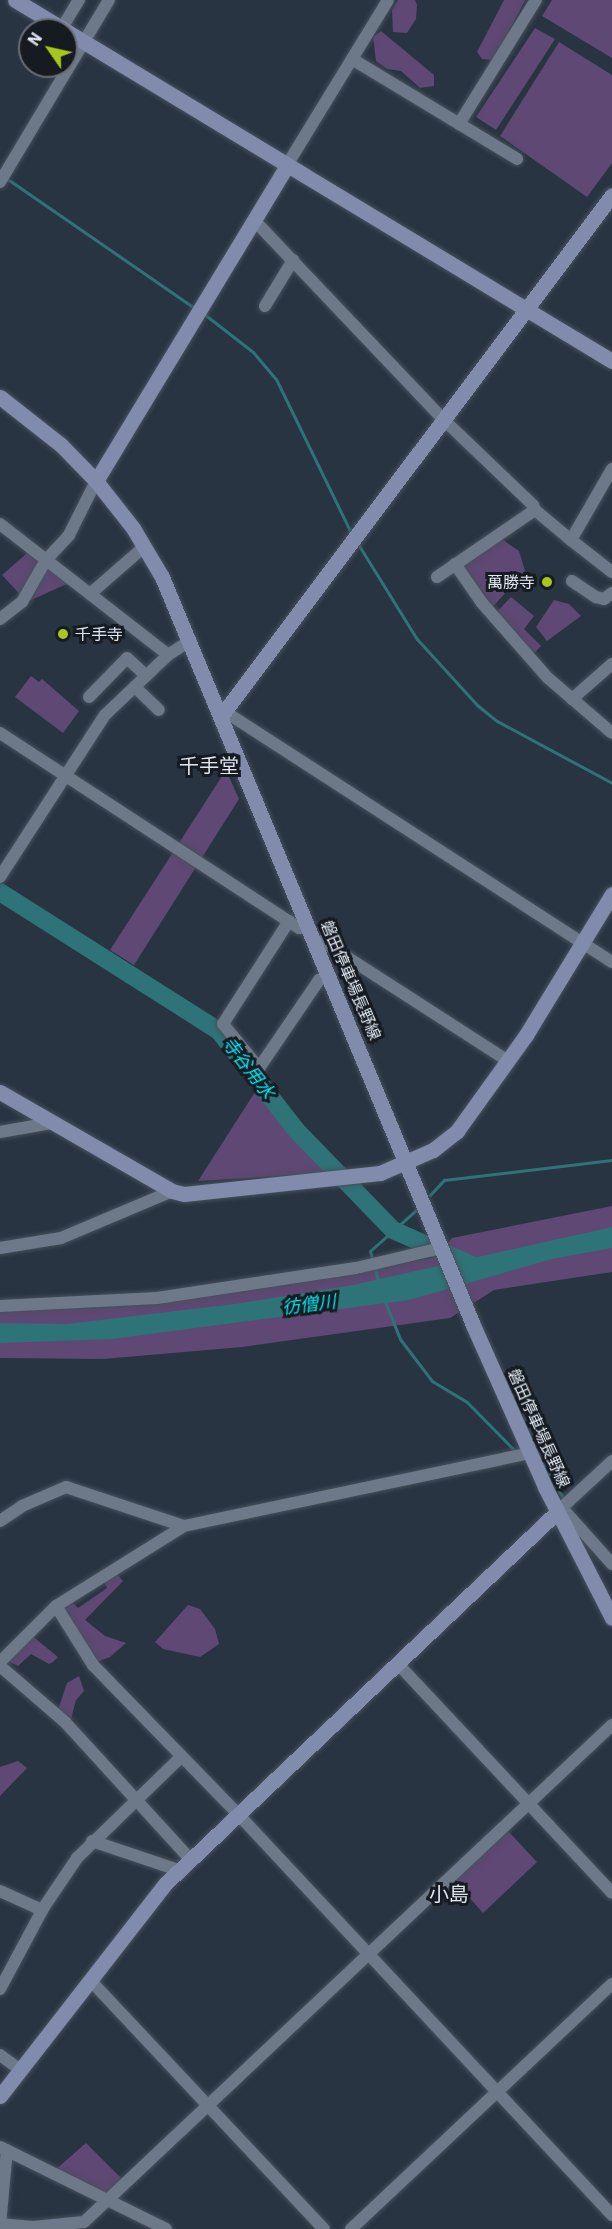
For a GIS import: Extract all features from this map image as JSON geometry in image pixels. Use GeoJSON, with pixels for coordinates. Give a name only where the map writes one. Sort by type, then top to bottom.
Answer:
{"type":"FeatureCollection","features":[{"type":"Feature","properties":{"kind":"street"},"geometry":{"type":"LineString","coordinates":[[70,18],[79,0]]}},
{"type":"Feature","properties":{"kind":"street"},"geometry":{"type":"LineString","coordinates":[[0,182],[109,0]]}},
{"type":"Feature","properties":{"kind":"street"},"geometry":{"type":"LineString","coordinates":[[0,619],[22,602],[46,560],[77,523],[96,481],[388,0]]}},
{"type":"Feature","properties":{"kind":"street"},"geometry":{"type":"LineString","coordinates":[[459,124],[536,0]]}},
{"type":"Feature","properties":{"kind":"street"},"geometry":{"type":"LineString","coordinates":[[22,2],[46,18]]}},
{"type":"Feature","properties":{"kind":"street"},"geometry":{"type":"LineString","coordinates":[[78,38],[612,361]]}},
{"type":"Feature","properties":{"kind":"street"},"geometry":{"type":"LineString","coordinates":[[352,58],[517,159]]}},
{"type":"Feature","properties":{"kind":"street"},"geometry":{"type":"LineString","coordinates":[[612,195],[223,714],[612,962]]}},
{"type":"Feature","properties":{"kind":"street"},"geometry":{"type":"LineString","coordinates":[[254,220],[444,420],[533,505],[535,510],[612,572]]}},
{"type":"Feature","properties":{"kind":"street"},"geometry":{"type":"LineString","coordinates":[[265,306],[293,260]]}},
{"type":"Feature","properties":{"kind":"street","name":"磐田停車場長野線"},"geometry":{"type":"LineString","coordinates":[[0,397],[61,445],[96,481],[145,546],[191,640],[223,714],[463,1300],[530,1453],[612,1618]]}},
{"type":"Feature","properties":{"kind":"street"},"geometry":{"type":"LineString","coordinates":[[571,540],[612,468]]}},
{"type":"Feature","properties":{"kind":"street"},"geometry":{"type":"LineString","coordinates":[[437,577],[535,510]]}},
{"type":"Feature","properties":{"kind":"street"},"geometry":{"type":"LineString","coordinates":[[0,524],[168,655]]}},
{"type":"Feature","properties":{"kind":"street"},"geometry":{"type":"LineString","coordinates":[[90,594],[145,546]]}},
{"type":"Feature","properties":{"kind":"street"},"geometry":{"type":"LineString","coordinates":[[455,564],[482,603],[572,699],[612,733]]}},
{"type":"Feature","properties":{"kind":"street"},"geometry":{"type":"LineString","coordinates":[[572,580],[596,597],[604,599],[612,593]]}},
{"type":"Feature","properties":{"kind":"street"},"geometry":{"type":"LineString","coordinates":[[0,877],[105,715],[168,655],[191,640]]}},
{"type":"Feature","properties":{"kind":"street"},"geometry":{"type":"LineString","coordinates":[[89,697],[127,658],[147,676]]}},
{"type":"Feature","properties":{"kind":"street"},"geometry":{"type":"LineString","coordinates":[[572,699],[612,664]]}},
{"type":"Feature","properties":{"kind":"street"},"geometry":{"type":"LineString","coordinates":[[135,687],[159,710]]}},
{"type":"Feature","properties":{"kind":"street"},"geometry":{"type":"LineString","coordinates":[[0,733],[299,928],[308,925]]}},
{"type":"Feature","properties":{"kind":"street"},"geometry":{"type":"LineString","coordinates":[[0,1092],[172,1191],[184,1194],[380,1173],[446,1143],[457,1131],[508,1061],[612,894]]}},
{"type":"Feature","properties":{"kind":"street"},"geometry":{"type":"LineString","coordinates":[[289,921],[223,1024],[259,1068],[319,980],[330,976]]}},
{"type":"Feature","properties":{"kind":"street"},"geometry":{"type":"LineString","coordinates":[[316,943],[322,941],[508,1061]]}},
{"type":"Feature","properties":{"kind":"street"},"geometry":{"type":"LineString","coordinates":[[1,1134],[51,1123]]}},
{"type":"Feature","properties":{"kind":"street"},"geometry":{"type":"LineString","coordinates":[[0,1248],[61,1238],[172,1191]]}},
{"type":"Feature","properties":{"kind":"street"},"geometry":{"type":"LineString","coordinates":[[0,1305],[157,1298],[356,1268],[441,1248]]}},
{"type":"Feature","properties":{"kind":"street"},"geometry":{"type":"LineString","coordinates":[[190,1859],[51,1707],[0,1664],[56,1606],[184,1526],[530,1453]]}},
{"type":"Feature","properties":{"kind":"street"},"geometry":{"type":"LineString","coordinates":[[0,2096],[178,1870],[612,1461]]}},
{"type":"Feature","properties":{"kind":"street"},"geometry":{"type":"LineString","coordinates":[[0,1521],[22,1506],[66,1488],[184,1526]]}},
{"type":"Feature","properties":{"kind":"street"},"geometry":{"type":"LineString","coordinates":[[560,1510],[612,1564]]}},
{"type":"Feature","properties":{"kind":"street"},"geometry":{"type":"LineString","coordinates":[[56,1606],[93,1665],[237,1814],[612,2215]]}},
{"type":"Feature","properties":{"kind":"street"},"geometry":{"type":"LineString","coordinates":[[398,1664],[612,1893]]}},
{"type":"Feature","properties":{"kind":"street"},"geometry":{"type":"LineString","coordinates":[[166,2229],[108,2199],[3,2149],[0,2224],[33,2227],[84,2222],[108,2199],[207,2105],[368,1956],[612,1725]]}},
{"type":"Feature","properties":{"kind":"street"},"geometry":{"type":"LineString","coordinates":[[0,1989],[42,1910],[92,1841],[182,1756]]}},
{"type":"Feature","properties":{"kind":"street"},"geometry":{"type":"LineString","coordinates":[[92,1841],[178,1870]]}},
{"type":"Feature","properties":{"kind":"street"},"geometry":{"type":"LineString","coordinates":[[0,1891],[42,1910]]}},
{"type":"Feature","properties":{"kind":"street"},"geometry":{"type":"LineString","coordinates":[[91,1981],[324,2229]]}},
{"type":"Feature","properties":{"kind":"street"},"geometry":{"type":"LineString","coordinates":[[351,2229],[612,1984]]}},
{"type":"Feature","properties":{"kind":"street"},"geometry":{"type":"LineString","coordinates":[[0,2055],[21,2070]]}},
{"type":"Feature","properties":{"kind":"shaded area"},"geometry":{"type":"Polygon","coordinates":[[[398,0],[415,0],[417,5],[416,19],[407,33],[393,32],[392,10],[398,0]]]}},
{"type":"Feature","properties":{"kind":"shaded area"},"geometry":{"type":"Polygon","coordinates":[[[504,0],[525,0],[494,60],[482,59],[477,52],[504,0]]]}},
{"type":"Feature","properties":{"kind":"shaded area"},"geometry":{"type":"Polygon","coordinates":[[[552,0],[612,0],[612,58],[542,16],[552,0]]]}},
{"type":"Feature","properties":{"kind":"shaded area"},"geometry":{"type":"Polygon","coordinates":[[[535,28],[555,39],[496,130],[476,117],[535,28]]]}},
{"type":"Feature","properties":{"kind":"shaded area"},"geometry":{"type":"Polygon","coordinates":[[[381,31],[434,75],[434,86],[420,88],[401,71],[387,69],[376,61],[373,37],[381,31]]]}},
{"type":"Feature","properties":{"kind":"shaded area"},"geometry":{"type":"Polygon","coordinates":[[[559,42],[612,75],[612,163],[587,197],[500,136],[559,42]]]}},
{"type":"Feature","properties":{"kind":"shaded area"},"geometry":{"type":"Polygon","coordinates":[[[497,536],[519,551],[525,571],[489,611],[455,564],[497,536]]]}},
{"type":"Feature","properties":{"kind":"shaded area"},"geometry":{"type":"Polygon","coordinates":[[[32,549],[73,581],[27,602],[2,575],[32,549]]]}},
{"type":"Feature","properties":{"kind":"shaded area"},"geometry":{"type":"Polygon","coordinates":[[[511,597],[534,616],[524,629],[541,646],[530,657],[493,616],[511,597]]]}},
{"type":"Feature","properties":{"kind":"shaded area"},"geometry":{"type":"Polygon","coordinates":[[[554,600],[569,604],[581,616],[547,641],[536,627],[554,600]]]}},
{"type":"Feature","properties":{"kind":"shaded area"},"geometry":{"type":"Polygon","coordinates":[[[31,676],[39,682],[42,679],[79,711],[63,733],[15,697],[31,676]]]}},
{"type":"Feature","properties":{"kind":"shaded area"},"geometry":{"type":"Polygon","coordinates":[[[226,770],[239,799],[134,965],[110,950],[226,770]]]}},
{"type":"Feature","properties":{"kind":"shaded area"},"geometry":{"type":"Polygon","coordinates":[[[257,1089],[326,1173],[198,1181],[257,1089]]]}},
{"type":"Feature","properties":{"kind":"shaded area"},"geometry":{"type":"Polygon","coordinates":[[[612,1206],[612,1272],[494,1290],[450,1318],[242,1347],[103,1359],[0,1358],[0,1304],[284,1284],[437,1257],[452,1238],[612,1206]]]}},
{"type":"Feature","properties":{"kind":"shaded area"},"geometry":{"type":"Polygon","coordinates":[[[115,1572],[123,1581],[85,1620],[105,1636],[126,1643],[110,1657],[94,1663],[60,1609],[71,1601],[78,1608],[107,1588],[103,1579],[115,1572]]]}},
{"type":"Feature","properties":{"kind":"shaded area"},"geometry":{"type":"Polygon","coordinates":[[[188,1605],[200,1609],[215,1629],[219,1644],[200,1657],[163,1649],[155,1642],[188,1605]]]}},
{"type":"Feature","properties":{"kind":"shaded area"},"geometry":{"type":"Polygon","coordinates":[[[31,1635],[58,1657],[49,1664],[31,1654],[18,1666],[6,1660],[31,1635]]]}},
{"type":"Feature","properties":{"kind":"shaded area"},"geometry":{"type":"Polygon","coordinates":[[[79,1676],[84,1691],[76,1700],[70,1723],[60,1717],[59,1707],[67,1683],[79,1676]]]}},
{"type":"Feature","properties":{"kind":"shaded area"},"geometry":{"type":"Polygon","coordinates":[[[18,1761],[27,1768],[0,1796],[0,1767],[18,1761]]]}},
{"type":"Feature","properties":{"kind":"shaded area"},"geometry":{"type":"Polygon","coordinates":[[[507,1830],[537,1862],[483,1913],[453,1879],[507,1830]]]}},
{"type":"Feature","properties":{"kind":"shaded area"},"geometry":{"type":"Polygon","coordinates":[[[86,2143],[123,2180],[105,2198],[54,2171],[86,2143]]]}},
{"type":"Feature","properties":{"kind":"water","name":"彷僧川"},"geometry":{"type":"Polygon","coordinates":[[[612,1227],[612,1248],[552,1259],[409,1300],[112,1339],[0,1343],[0,1323],[66,1324],[235,1304],[353,1285],[612,1227]]]}},
{"type":"Feature","properties":{"kind":"waterway"},"geometry":{"type":"LineString","coordinates":[[6,178],[196,309]]}},
{"type":"Feature","properties":{"kind":"waterway"},"geometry":{"type":"LineString","coordinates":[[204,314],[253,352],[276,379],[351,533]]}},
{"type":"Feature","properties":{"kind":"waterway"},"geometry":{"type":"LineString","coordinates":[[358,544],[417,639],[477,705],[497,721],[612,783]]}},
{"type":"Feature","properties":{"kind":"waterway","name":"寺谷用水"},"geometry":{"type":"LineString","coordinates":[[0,892],[219,1031],[296,1130],[393,1230],[474,1266]]}},
{"type":"Feature","properties":{"kind":"waterway"},"geometry":{"type":"LineString","coordinates":[[430,1195],[444,1180],[612,1160]]}},
{"type":"Feature","properties":{"kind":"waterway"},"geometry":{"type":"LineString","coordinates":[[373,1261],[370,1251],[416,1210]]}},
{"type":"Feature","properties":{"kind":"waterway"},"geometry":{"type":"LineString","coordinates":[[375,1268],[378,1282]]}},
{"type":"Feature","properties":{"kind":"waterway"},"geometry":{"type":"LineString","coordinates":[[384,1299],[400,1339],[432,1381],[467,1402],[515,1451]]}},
{"type":"Feature","properties":{"kind":"waterway"},"geometry":{"type":"LineString","coordinates":[[542,1463],[565,1501]]}},
{"type":"Feature","properties":{"kind":"place","name":"萬勝寺"},"geometry":{"type":"Point","coordinates":[547,582]}},
{"type":"Feature","properties":{"kind":"place","name":"千手寺"},"geometry":{"type":"Point","coordinates":[63,634]}},
{"type":"Feature","properties":{"kind":"district","name":"千手堂"},"geometry":{"type":"Point","coordinates":[209,765]}},
{"type":"Feature","properties":{"kind":"district","name":"小島"},"geometry":{"type":"Point","coordinates":[449,1893]}}]}
